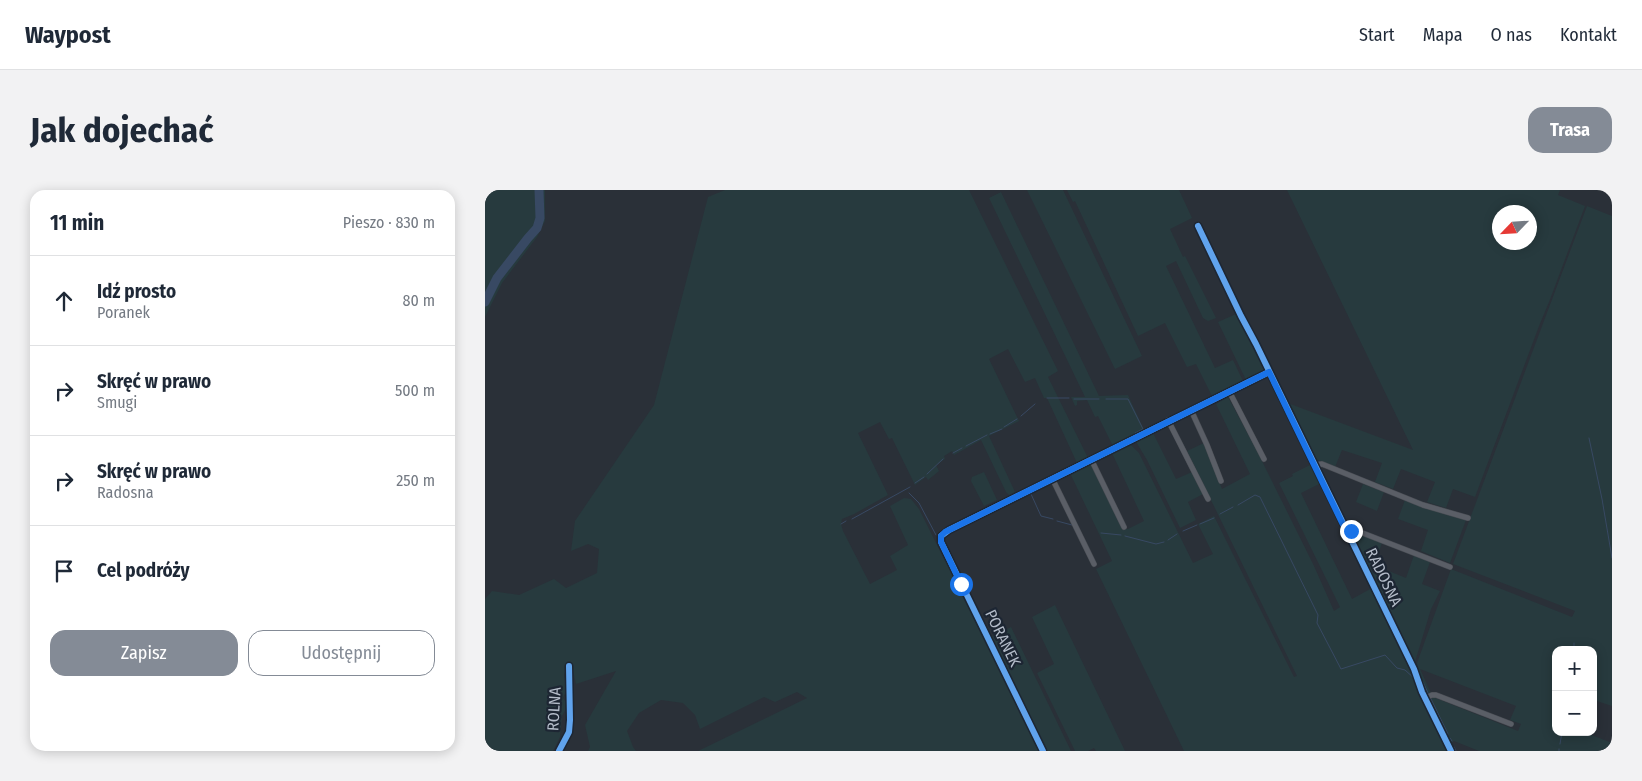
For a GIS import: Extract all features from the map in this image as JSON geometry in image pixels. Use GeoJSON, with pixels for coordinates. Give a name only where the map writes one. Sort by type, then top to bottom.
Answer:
{"type":"FeatureCollection","features":[{"type":"Feature","properties":{"kind":"street","name":"RADOSNA"},"geometry":{"type":"LineString","coordinates":[[1198,226],[1451,751]]}},
{"type":"Feature","properties":{"kind":"street"},"geometry":{"type":"LineString","coordinates":[[1094,564],[1052,478],[1269,372]]}},
{"type":"Feature","properties":{"kind":"street"},"geometry":{"type":"LineString","coordinates":[[1229,391],[1264,459]]}},
{"type":"Feature","properties":{"kind":"street"},"geometry":{"type":"LineString","coordinates":[[1191,410],[1221,481]]}},
{"type":"Feature","properties":{"kind":"street"},"geometry":{"type":"LineString","coordinates":[[1168,420],[1208,499]]}},
{"type":"Feature","properties":{"kind":"street"},"geometry":{"type":"LineString","coordinates":[[1091,459],[1124,527]]}},
{"type":"Feature","properties":{"kind":"street"},"geometry":{"type":"LineString","coordinates":[[1314,465],[1322,464],[1423,505],[1468,518]]}},
{"type":"Feature","properties":{"kind":"street","name":"PORANEK"},"geometry":{"type":"LineString","coordinates":[[1043,751],[941,542],[941,536],[956,526],[1052,478]]}},
{"type":"Feature","properties":{"kind":"street","name":"RADOSNA"},"geometry":{"type":"LineString","coordinates":[[1347,533],[1354,530],[1361,532],[1450,567]]}},
{"type":"Feature","properties":{"kind":"street","name":"ROLNA"},"geometry":{"type":"LineString","coordinates":[[559,751],[566,740],[569,726],[569,666]]}},
{"type":"Feature","properties":{"kind":"street"},"geometry":{"type":"LineString","coordinates":[[1425,698],[1432,695],[1438,696],[1511,724]]}},
{"type":"Feature","properties":{"kind":"green space"},"geometry":{"type":"Polygon","coordinates":[[[485,190],[545,190],[545,221],[537,237],[502,283],[485,317],[485,190]]]}},
{"type":"Feature","properties":{"kind":"green space"},"geometry":{"type":"Polygon","coordinates":[[[725,190],[969,190],[1058,371],[1048,377],[1088,458],[1077,463],[1047,398],[1044,398],[1035,378],[1025,382],[1008,349],[989,359],[1019,421],[989,436],[1015,492],[1009,495],[1006,492],[981,440],[954,455],[952,451],[944,456],[945,459],[936,465],[939,471],[928,480],[926,477],[915,485],[892,438],[889,439],[880,422],[858,433],[888,495],[842,519],[841,524],[870,584],[897,570],[890,556],[908,545],[890,506],[904,498],[911,499],[919,509],[1040,751],[698,751],[807,698],[797,692],[775,702],[764,697],[700,729],[695,715],[683,703],[661,700],[639,713],[627,731],[636,751],[588,751],[590,747],[585,725],[616,671],[576,684],[573,671],[566,670],[564,675],[567,688],[563,698],[568,705],[562,716],[560,737],[553,751],[485,751],[485,599],[492,591],[519,595],[554,579],[566,588],[597,573],[599,549],[588,544],[571,551],[575,521],[654,405],[708,197],[725,190]]]}},
{"type":"Feature","properties":{"kind":"green space"},"geometry":{"type":"Polygon","coordinates":[[[1027,190],[1063,190],[1142,356],[1115,369],[1027,190]]]}},
{"type":"Feature","properties":{"kind":"green space"},"geometry":{"type":"Polygon","coordinates":[[[1067,190],[1179,190],[1192,218],[1170,229],[1216,318],[1208,321],[1203,318],[1176,261],[1166,266],[1215,368],[1233,360],[1243,381],[1212,396],[1196,364],[1187,367],[1165,323],[1138,336],[1075,201],[1073,202],[1067,190]]]}},
{"type":"Feature","properties":{"kind":"green space"},"geometry":{"type":"Polygon","coordinates":[[[1287,190],[1560,190],[1558,195],[1585,206],[1475,497],[1453,489],[1446,508],[1427,502],[1435,482],[1401,469],[1393,489],[1375,482],[1382,463],[1342,450],[1335,467],[1318,460],[1311,454],[1285,402],[1413,450],[1287,190]]]}},
{"type":"Feature","properties":{"kind":"green space"},"geometry":{"type":"Polygon","coordinates":[[[1001,192],[1099,396],[1128,395],[1144,430],[1113,446],[1098,416],[1095,417],[1087,400],[1077,401],[1075,406],[1071,397],[1085,397],[989,198],[1001,192]]]}},
{"type":"Feature","properties":{"kind":"green space"},"geometry":{"type":"Polygon","coordinates":[[[1587,206],[1612,216],[1612,706],[1597,701],[1597,646],[1552,646],[1552,736],[1594,736],[1612,743],[1612,751],[1479,751],[1454,741],[1450,743],[1428,700],[1433,697],[1518,731],[1521,724],[1510,720],[1516,706],[1420,669],[1431,693],[1425,694],[1420,682],[1417,663],[1451,569],[1572,617],[1575,611],[1453,564],[1587,206]]]}},
{"type":"Feature","properties":{"kind":"green space"},"geometry":{"type":"Polygon","coordinates":[[[1236,314],[1264,368],[1264,371],[1246,380],[1218,322],[1236,314]]]}},
{"type":"Feature","properties":{"kind":"green space"},"geometry":{"type":"Polygon","coordinates":[[[1228,397],[1314,566],[1334,611],[1340,607],[1279,483],[1310,465],[1319,484],[1301,493],[1352,599],[1372,588],[1449,751],[1184,751],[1096,569],[1112,561],[1070,473],[1087,464],[1092,465],[1123,529],[1128,529],[1144,521],[1111,451],[1129,443],[1139,453],[1193,563],[1213,554],[1198,524],[1214,516],[1294,677],[1297,676],[1187,451],[1204,443],[1222,489],[1250,474],[1216,404],[1228,397]]]}},
{"type":"Feature","properties":{"kind":"green space"},"geometry":{"type":"Polygon","coordinates":[[[1152,431],[1176,479],[1192,472],[1203,494],[1188,502],[1196,520],[1180,528],[1147,460],[1135,440],[1152,431]]]}},
{"type":"Feature","properties":{"kind":"green space"},"geometry":{"type":"Polygon","coordinates":[[[984,472],[997,500],[984,506],[971,481],[972,477],[984,472]]]}},
{"type":"Feature","properties":{"kind":"green space"},"geometry":{"type":"Polygon","coordinates":[[[1363,484],[1384,492],[1377,511],[1356,502],[1363,484]]]}},
{"type":"Feature","properties":{"kind":"green space"},"geometry":{"type":"Polygon","coordinates":[[[1405,500],[1466,520],[1450,563],[1421,551],[1428,530],[1398,519],[1405,500]]]}},
{"type":"Feature","properties":{"kind":"green space"},"geometry":{"type":"Polygon","coordinates":[[[1359,534],[1382,543],[1374,565],[1406,578],[1414,555],[1430,562],[1422,584],[1440,591],[1431,609],[1415,662],[1413,662],[1354,542],[1354,539],[1359,534]]]}},
{"type":"Feature","properties":{"kind":"green space"},"geometry":{"type":"Polygon","coordinates":[[[1055,605],[1125,751],[1096,751],[1094,748],[1088,751],[1075,751],[1037,673],[1054,664],[1032,617],[1055,605]]]}},
{"type":"Feature","properties":{"kind":"green space"},"geometry":{"type":"Polygon","coordinates":[[[1011,627],[1071,751],[1046,751],[991,637],[1011,627]]]}},
{"type":"Feature","properties":{"kind":"waterway"},"geometry":{"type":"LineString","coordinates":[[485,302],[497,278],[537,228],[540,218],[539,190]]}},
{"type":"Feature","properties":{"kind":"waterway"},"geometry":{"type":"LineString","coordinates":[[1047,398],[1069,398]]}},
{"type":"Feature","properties":{"kind":"waterway"},"geometry":{"type":"LineString","coordinates":[[1074,399],[1099,399]]}},
{"type":"Feature","properties":{"kind":"waterway"},"geometry":{"type":"LineString","coordinates":[[1106,399],[1128,399],[1143,429],[1135,433]]}},
{"type":"Feature","properties":{"kind":"waterway"},"geometry":{"type":"LineString","coordinates":[[1021,416],[1035,404]]}},
{"type":"Feature","properties":{"kind":"waterway"},"geometry":{"type":"LineString","coordinates":[[1004,427],[1017,419]]}},
{"type":"Feature","properties":{"kind":"waterway"},"geometry":{"type":"LineString","coordinates":[[990,434],[1002,429]]}},
{"type":"Feature","properties":{"kind":"waterway"},"geometry":{"type":"LineString","coordinates":[[966,446],[987,435]]}},
{"type":"Feature","properties":{"kind":"waterway"},"geometry":{"type":"LineString","coordinates":[[1589,438],[1612,558]]}},
{"type":"Feature","properties":{"kind":"waterway"},"geometry":{"type":"LineString","coordinates":[[953,453],[962,448]]}},
{"type":"Feature","properties":{"kind":"waterway"},"geometry":{"type":"LineString","coordinates":[[927,474],[943,459]]}},
{"type":"Feature","properties":{"kind":"waterway"},"geometry":{"type":"LineString","coordinates":[[915,483],[924,477]]}},
{"type":"Feature","properties":{"kind":"waterway"},"geometry":{"type":"LineString","coordinates":[[852,519],[910,487]]}},
{"type":"Feature","properties":{"kind":"waterway"},"geometry":{"type":"LineString","coordinates":[[909,493],[919,503],[936,535]]}},
{"type":"Feature","properties":{"kind":"waterway"},"geometry":{"type":"LineString","coordinates":[[1024,497],[1031,494],[1041,516],[1053,519]]}},
{"type":"Feature","properties":{"kind":"waterway"},"geometry":{"type":"LineString","coordinates":[[1238,505],[1255,495],[1260,497],[1318,615],[1317,623],[1341,669],[1385,655],[1397,668],[1405,670],[1415,679]]}},
{"type":"Feature","properties":{"kind":"waterway"},"geometry":{"type":"LineString","coordinates":[[989,513],[1019,499]]}},
{"type":"Feature","properties":{"kind":"waterway"},"geometry":{"type":"LineString","coordinates":[[1220,514],[1233,507]]}},
{"type":"Feature","properties":{"kind":"waterway"},"geometry":{"type":"LineString","coordinates":[[968,524],[980,517]]}},
{"type":"Feature","properties":{"kind":"waterway"},"geometry":{"type":"LineString","coordinates":[[1200,524],[1214,518]]}},
{"type":"Feature","properties":{"kind":"waterway"},"geometry":{"type":"LineString","coordinates":[[841,524],[846,521]]}},
{"type":"Feature","properties":{"kind":"waterway"},"geometry":{"type":"LineString","coordinates":[[1057,521],[1072,525]]}},
{"type":"Feature","properties":{"kind":"waterway"},"geometry":{"type":"LineString","coordinates":[[1183,531],[1197,525]]}},
{"type":"Feature","properties":{"kind":"waterway"},"geometry":{"type":"LineString","coordinates":[[949,533],[958,529]]}},
{"type":"Feature","properties":{"kind":"waterway"},"geometry":{"type":"LineString","coordinates":[[1101,533],[1121,535]]}},
{"type":"Feature","properties":{"kind":"waterway"},"geometry":{"type":"LineString","coordinates":[[1168,540],[1177,534]]}},
{"type":"Feature","properties":{"kind":"waterway"},"geometry":{"type":"LineString","coordinates":[[1125,536],[1156,544],[1164,542]]}},
{"type":"Feature","properties":{"kind":"waterway"},"geometry":{"type":"LineString","coordinates":[[1423,682],[1428,693]]}},
{"type":"Feature","properties":{"kind":"waterway"},"geometry":{"type":"LineString","coordinates":[[1431,699],[1448,734]]}},
{"type":"Feature","properties":{"kind":"waterway"},"geometry":{"type":"LineString","coordinates":[[1560,744],[1561,736]]}},
{"type":"Feature","properties":{"kind":"waterway"},"geometry":{"type":"LineString","coordinates":[[1454,747],[1456,751]]}},
{"type":"Feature","properties":{"kind":"cycle path"},"geometry":{"type":"LineString","coordinates":[[1198,226],[1414,669],[1422,692],[1451,751]]}},
{"type":"Feature","properties":{"kind":"cycle path"},"geometry":{"type":"LineString","coordinates":[[1043,751],[941,542],[941,536],[949,530],[1269,372]]}},
{"type":"Feature","properties":{"kind":"cycle path"},"geometry":{"type":"LineString","coordinates":[[559,751],[569,732],[569,666]]}},
{"type":"Feature","properties":{"kind":"route"},"geometry":{"type":"LineString","coordinates":[[961,584],[941,542],[941,536],[945,532],[1160,424],[1269,372],[1347,533],[1351,531]]}}]}
